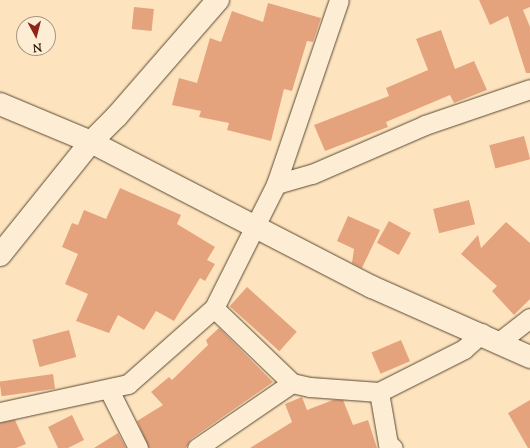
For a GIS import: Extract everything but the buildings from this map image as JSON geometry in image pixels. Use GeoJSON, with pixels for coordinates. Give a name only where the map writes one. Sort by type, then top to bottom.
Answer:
{"type":"FeatureCollection","features":[{"type":"Feature","properties":{"kind":"street"},"geometry":{"type":"LineString","coordinates":[[0,255],[91,142],[118,116],[218,0]]}},
{"type":"Feature","properties":{"kind":"street"},"geometry":{"type":"LineString","coordinates":[[0,412],[109,390],[128,384],[138,378],[214,308],[257,226],[276,184],[339,0]]}},
{"type":"Feature","properties":{"kind":"street"},"geometry":{"type":"LineString","coordinates":[[276,184],[312,174],[425,125],[530,89]]}},
{"type":"Feature","properties":{"kind":"street"},"geometry":{"type":"LineString","coordinates":[[0,104],[91,142],[257,226],[372,287],[490,337],[530,357]]}},
{"type":"Feature","properties":{"kind":"street"},"geometry":{"type":"LineString","coordinates":[[214,308],[292,383],[379,392],[464,349],[530,318]]}},
{"type":"Feature","properties":{"kind":"street"},"geometry":{"type":"LineString","coordinates":[[197,448],[292,383]]}},
{"type":"Feature","properties":{"kind":"street"},"geometry":{"type":"LineString","coordinates":[[109,390],[138,448]]}},
{"type":"Feature","properties":{"kind":"street"},"geometry":{"type":"LineString","coordinates":[[379,392],[388,444],[393,448]]}}]}
